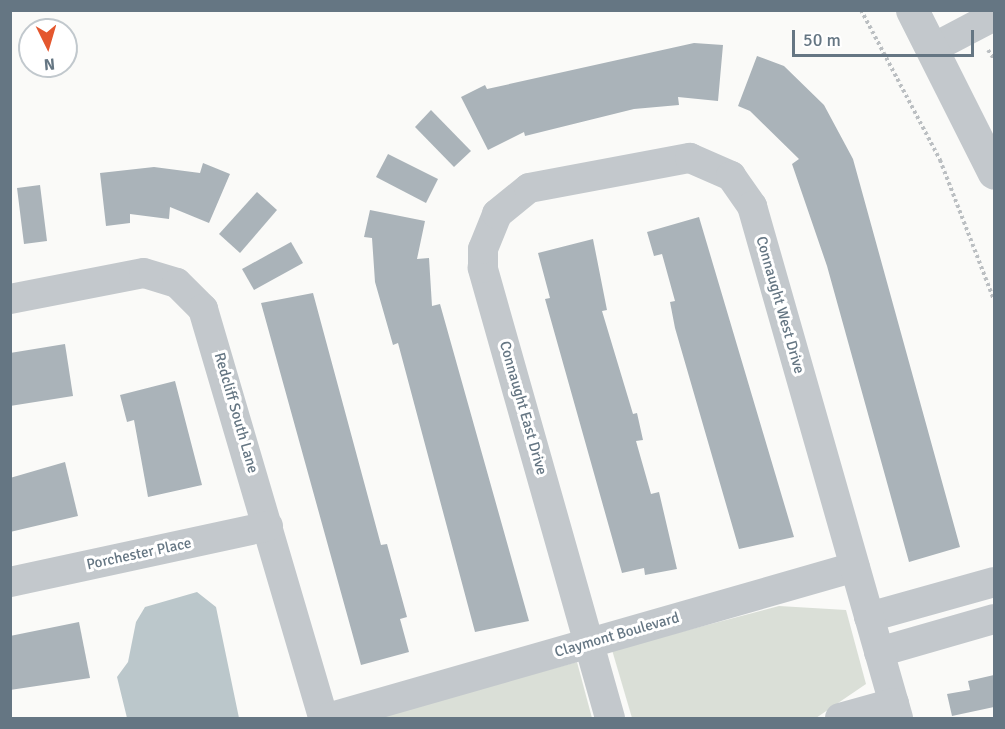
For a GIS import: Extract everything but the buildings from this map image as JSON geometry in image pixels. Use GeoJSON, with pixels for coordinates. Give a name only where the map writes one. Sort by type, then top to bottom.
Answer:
{"type":"FeatureCollection","features":[{"type":"Feature","properties":{"kind":"street"},"geometry":{"type":"LineString","coordinates":[[912,10],[935,47],[994,173]]}},
{"type":"Feature","properties":{"kind":"street"},"geometry":{"type":"LineString","coordinates":[[935,47],[994,16]]}},
{"type":"Feature","properties":{"kind":"street","name":"Connaught West Drive"},"geometry":{"type":"LineString","coordinates":[[605,171],[690,158],[711,164],[742,188],[752,206],[855,567]]}},
{"type":"Feature","properties":{"kind":"street","name":"Connaught East Drive"},"geometry":{"type":"LineString","coordinates":[[605,171],[545,183],[513,197],[497,214],[483,249],[483,268],[610,718]]}},
{"type":"Feature","properties":{"kind":"street","name":"Redcliff South Lane"},"geometry":{"type":"LineString","coordinates":[[10,299],[131,273],[162,276],[191,293],[212,329],[323,718]]}},
{"type":"Feature","properties":{"kind":"street","name":"Porchester Place"},"geometry":{"type":"LineString","coordinates":[[10,582],[268,526]]}},
{"type":"Feature","properties":{"kind":"street"},"geometry":{"type":"LineString","coordinates":[[840,718],[896,711],[855,567]]}},
{"type":"Feature","properties":{"kind":"street","name":"Claymont Boulevard"},"geometry":{"type":"LineString","coordinates":[[328,718],[855,567]]}},
{"type":"Feature","properties":{"kind":"street"},"geometry":{"type":"LineString","coordinates":[[869,617],[994,582]]}},
{"type":"Feature","properties":{"kind":"street"},"geometry":{"type":"LineString","coordinates":[[879,652],[994,619]]}},
{"type":"Feature","properties":{"kind":"path"},"geometry":{"type":"LineString","coordinates":[[861,10],[940,160],[994,300]]}},
{"type":"Feature","properties":{"kind":"shaded area"},"geometry":{"type":"Polygon","coordinates":[[[197,592],[216,607],[239,718],[127,718],[117,677],[128,662],[136,622],[145,607],[197,592]]]}},
{"type":"Feature","properties":{"kind":"shaded area"},"geometry":{"type":"Polygon","coordinates":[[[779,606],[846,610],[866,684],[816,718],[632,718],[612,650],[779,606]]]}},
{"type":"Feature","properties":{"kind":"shaded area"},"geometry":{"type":"Polygon","coordinates":[[[577,662],[592,718],[372,718],[577,662]]]}}]}
